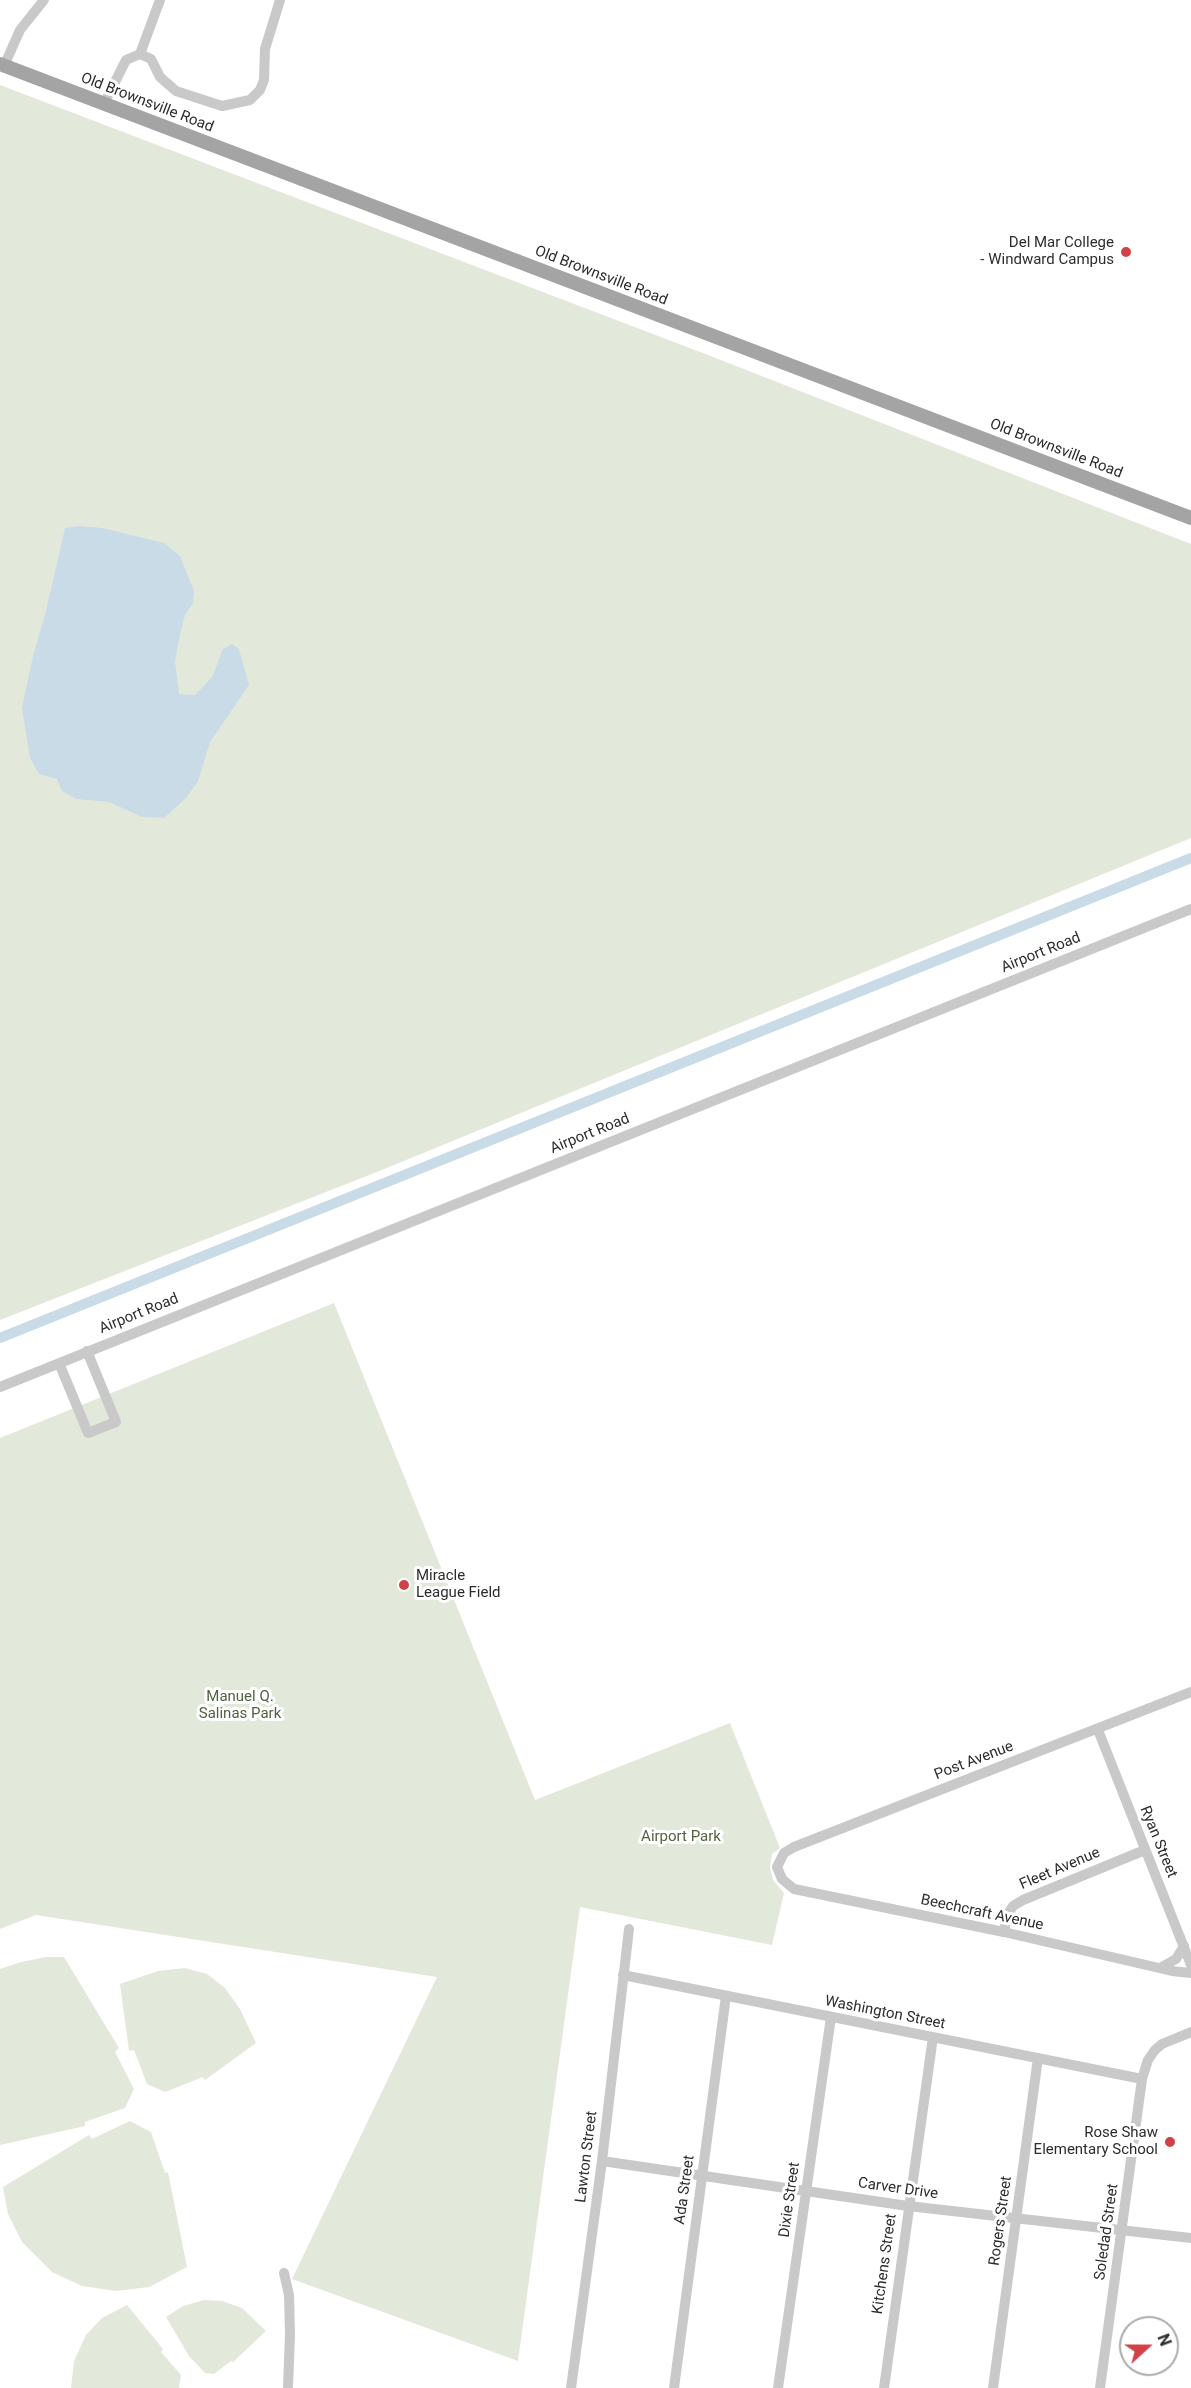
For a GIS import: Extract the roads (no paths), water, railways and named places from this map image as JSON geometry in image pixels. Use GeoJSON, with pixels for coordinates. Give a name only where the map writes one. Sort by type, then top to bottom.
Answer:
{"type":"FeatureCollection","features":[{"type":"Feature","properties":{"kind":"main road","name":"Old Brownsville Road"},"geometry":{"type":"LineString","coordinates":[[2,65],[1191,518]]}},
{"type":"Feature","properties":{"kind":"street"},"geometry":{"type":"LineString","coordinates":[[2,65],[20,30],[44,0]]}},
{"type":"Feature","properties":{"kind":"street"},"geometry":{"type":"LineString","coordinates":[[104,104],[126,60],[140,54],[160,0]]}},
{"type":"Feature","properties":{"kind":"street"},"geometry":{"type":"LineString","coordinates":[[140,54],[151,59],[160,77],[176,91],[222,106],[250,100],[260,90],[264,80],[265,49],[280,0]]}},
{"type":"Feature","properties":{"kind":"street","name":"Airport Road"},"geometry":{"type":"LineString","coordinates":[[0,1387],[1191,909]]}},
{"type":"Feature","properties":{"kind":"street"},"geometry":{"type":"LineString","coordinates":[[59,1363],[88,1433],[116,1422],[87,1351]]}},
{"type":"Feature","properties":{"kind":"street","name":"Post Avenue"},"geometry":{"type":"LineString","coordinates":[[777,1867],[783,1853],[794,1846],[1191,1692]]}},
{"type":"Feature","properties":{"kind":"street","name":"Ryan Street"},"geometry":{"type":"LineString","coordinates":[[1098,1730],[1191,1965]]}},
{"type":"Feature","properties":{"kind":"street","name":"Fleet Avenue"},"geometry":{"type":"LineString","coordinates":[[1005,1932],[1006,1915],[1013,1906],[1023,1900],[1145,1850]]}},
{"type":"Feature","properties":{"kind":"street","name":"Beechcraft Avenue"},"geometry":{"type":"LineString","coordinates":[[777,1867],[782,1879],[794,1889],[1191,1973]]}},
{"type":"Feature","properties":{"kind":"street","name":"Lawton Street"},"geometry":{"type":"LineString","coordinates":[[571,2388],[602,2162],[629,1929]]}},
{"type":"Feature","properties":{"kind":"street"},"geometry":{"type":"LineString","coordinates":[[1160,1968],[1176,1959],[1184,1946]]}},
{"type":"Feature","properties":{"kind":"street","name":"Washington Street"},"geometry":{"type":"LineString","coordinates":[[623,1976],[1142,2079]]}},
{"type":"Feature","properties":{"kind":"street","name":"Ada Street"},"geometry":{"type":"LineString","coordinates":[[674,2388],[726,1996]]}},
{"type":"Feature","properties":{"kind":"street","name":"Dixie Street"},"geometry":{"type":"LineString","coordinates":[[778,2388],[831,2017]]}},
{"type":"Feature","properties":{"kind":"street","name":"Soledad Street"},"geometry":{"type":"LineString","coordinates":[[1100,2388],[1142,2079],[1148,2060],[1155,2050],[1162,2044],[1191,2032]]}},
{"type":"Feature","properties":{"kind":"street","name":"Kitchens Street"},"geometry":{"type":"LineString","coordinates":[[884,2388],[933,2037]]}},
{"type":"Feature","properties":{"kind":"street","name":"Rogers Street"},"geometry":{"type":"LineString","coordinates":[[993,2388],[1038,2058]]}},
{"type":"Feature","properties":{"kind":"street","name":"Carver Drive"},"geometry":{"type":"LineString","coordinates":[[602,2162],[908,2206],[1191,2238]]}},
{"type":"Feature","properties":{"kind":"street"},"geometry":{"type":"LineString","coordinates":[[284,2273],[289,2295],[288,2388]]}},
{"type":"Feature","properties":{"kind":"water"},"geometry":{"type":"Polygon","coordinates":[[[78,526],[102,528],[164,543],[180,556],[194,591],[193,603],[185,615],[175,661],[179,694],[195,695],[212,677],[223,649],[232,644],[239,649],[249,685],[210,742],[198,781],[186,798],[164,818],[142,817],[109,802],[76,799],[62,791],[57,779],[39,774],[30,758],[22,708],[65,528],[78,526]]]}},
{"type":"Feature","properties":{"kind":"waterway"},"geometry":{"type":"LineString","coordinates":[[0,1338],[1191,858]]}},
{"type":"Feature","properties":{"kind":"place","name":"Del Mar College - Windward Campus"},"geometry":{"type":"Point","coordinates":[1126,252]}},
{"type":"Feature","properties":{"kind":"place","name":"Miracle League Field"},"geometry":{"type":"Point","coordinates":[404,1585]}},
{"type":"Feature","properties":{"kind":"place","name":"Rose Shaw Elementary School"},"geometry":{"type":"Point","coordinates":[1170,2142]}},
{"type":"Feature","properties":{"kind":"park label","name":"Manuel Q. Salinas Park"},"geometry":{"type":"Point","coordinates":[240,1706]}},
{"type":"Feature","properties":{"kind":"park label","name":"Airport Park"},"geometry":{"type":"Point","coordinates":[681,1837]}}]}
